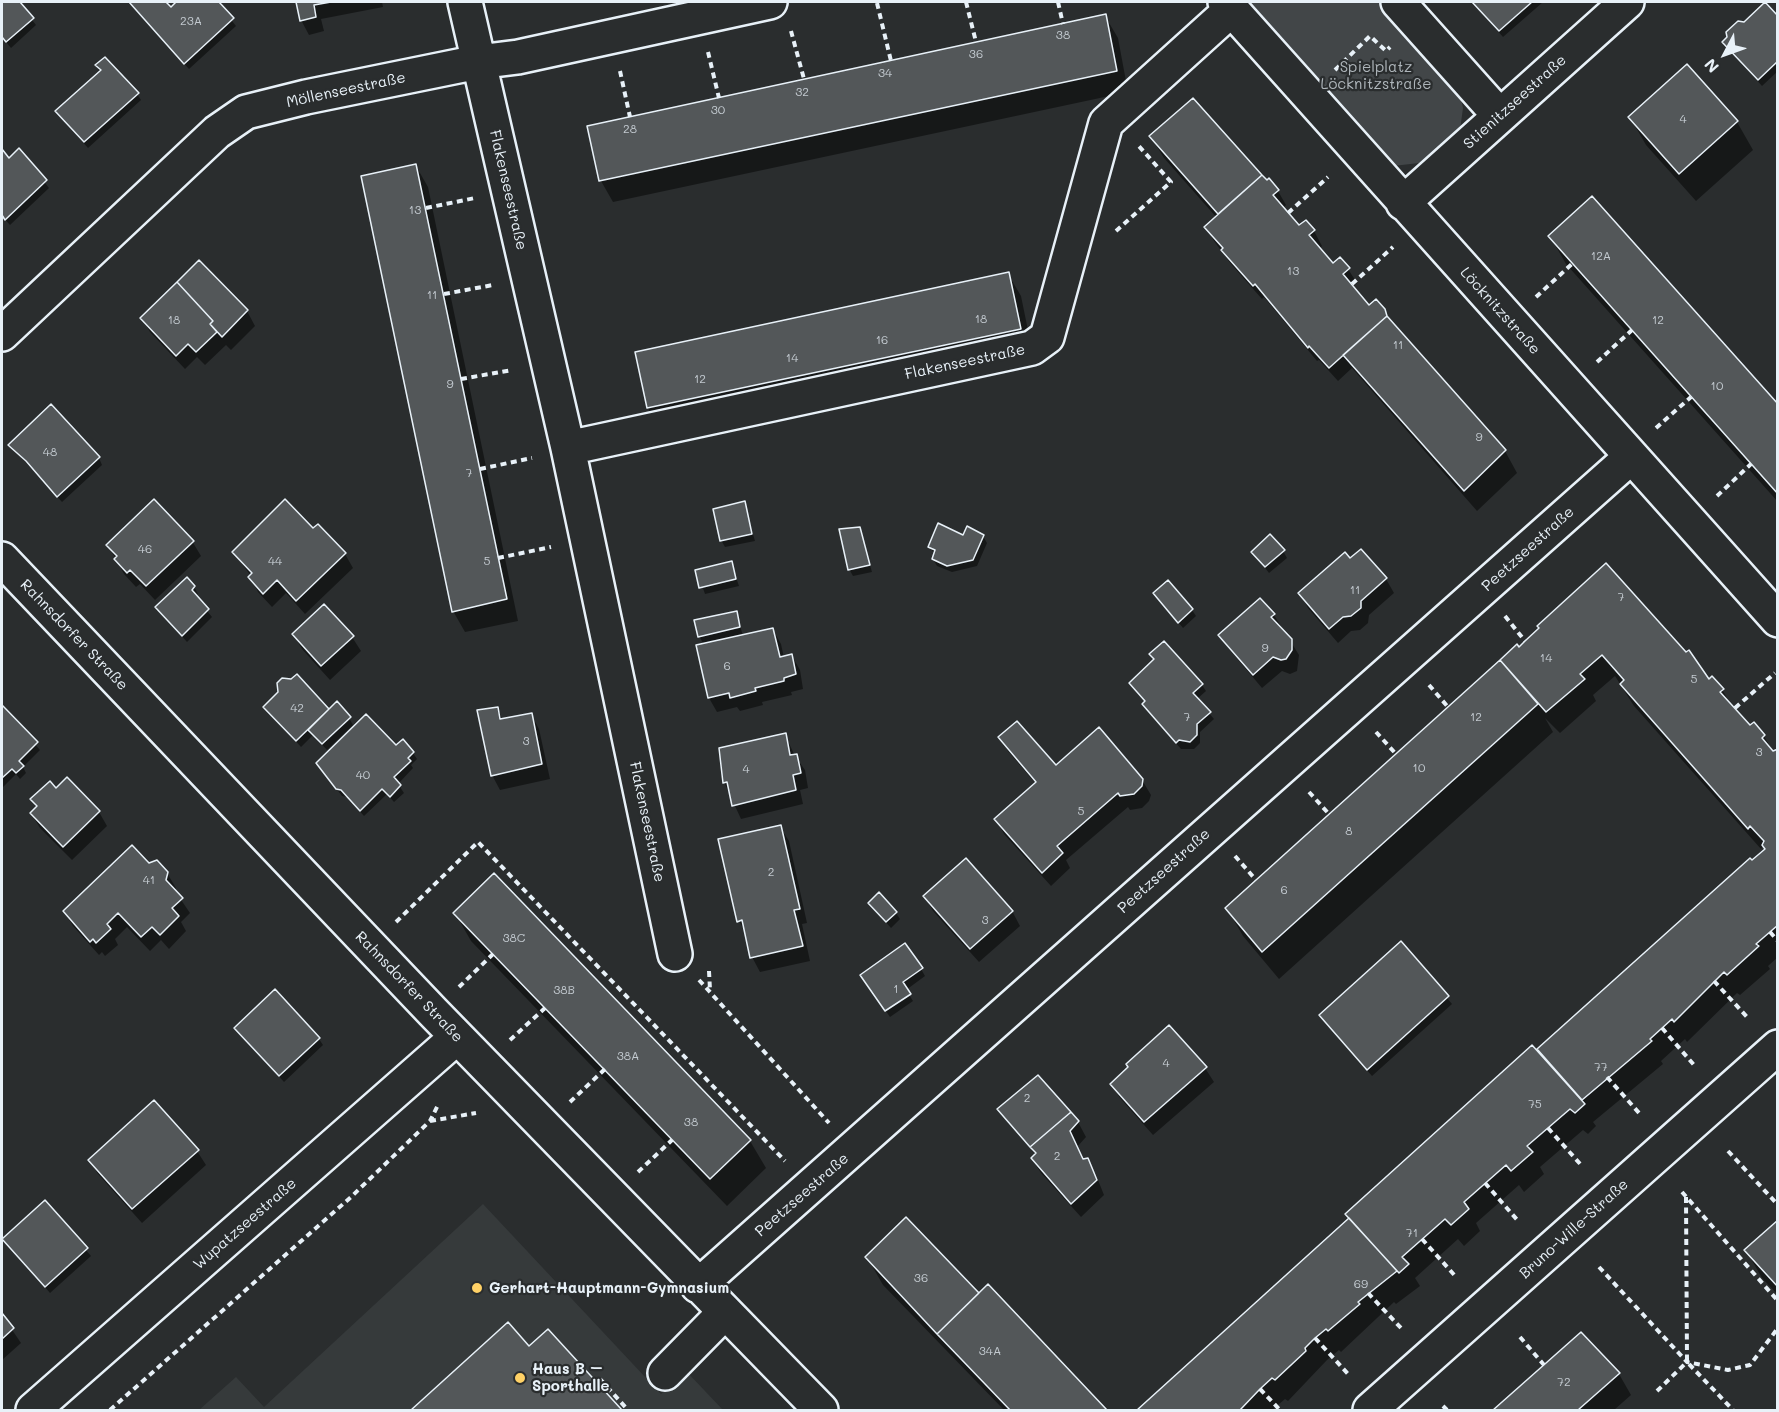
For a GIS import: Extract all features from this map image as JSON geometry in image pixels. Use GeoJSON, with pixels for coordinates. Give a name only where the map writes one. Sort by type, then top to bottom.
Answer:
{"type":"FeatureCollection","features":[{"type":"Feature","properties":{"kind":"street","name":"Flakenseestraße"},"geometry":{"type":"LineString","coordinates":[[465,2],[568,448],[675,954]]}},
{"type":"Feature","properties":{"kind":"street","name":"Möllenseestraße"},"geometry":{"type":"LineString","coordinates":[[2,334],[217,132],[246,112],[478,62],[518,57],[770,2]]}},
{"type":"Feature","properties":{"kind":"street","name":"Stienitzseestraße"},"geometry":{"type":"LineString","coordinates":[[1403,203],[1498,115],[1628,2]]}},
{"type":"Feature","properties":{"kind":"street","name":"Flakenseestraße"},"geometry":{"type":"LineString","coordinates":[[568,448],[1032,348],[1047,337],[1106,123],[1228,5]]}},
{"type":"Feature","properties":{"kind":"street","name":"Löcknitzstraße"},"geometry":{"type":"LineString","coordinates":[[1228,5],[1403,203],[1640,445],[1778,620]]}},
{"type":"Feature","properties":{"kind":"street"},"geometry":{"type":"LineString","coordinates":[[1401,6],[1498,115]]}},
{"type":"Feature","properties":{"kind":"street","name":"Peetzseestraße"},"geometry":{"type":"LineString","coordinates":[[698,1286],[1640,445]]}},
{"type":"Feature","properties":{"kind":"street","name":"Rahnsdorfer Straße"},"geometry":{"type":"LineString","coordinates":[[2,559],[457,1037],[820,1410]]}},
{"type":"Feature","properties":{"kind":"street","name":"Wupatzseestraße"},"geometry":{"type":"LineString","coordinates":[[33,1410],[457,1037]]}},
{"type":"Feature","properties":{"kind":"street","name":"Bruno-Wille-Straße"},"geometry":{"type":"LineString","coordinates":[[1370,1410],[1778,1047]]}},
{"type":"Feature","properties":{"kind":"street"},"geometry":{"type":"LineString","coordinates":[[665,1373],[724,1313]]}},
{"type":"Feature","properties":{"kind":"path"},"geometry":{"type":"LineString","coordinates":[[966,2],[976,42]]}},
{"type":"Feature","properties":{"kind":"path"},"geometry":{"type":"LineString","coordinates":[[1058,2],[1063,24]]}},
{"type":"Feature","properties":{"kind":"path"},"geometry":{"type":"LineString","coordinates":[[877,3],[891,61]]}},
{"type":"Feature","properties":{"kind":"path"},"geometry":{"type":"LineString","coordinates":[[1318,106],[1336,90],[1326,79],[1370,36],[1386,51],[1399,39],[1387,27],[1401,6]]}},
{"type":"Feature","properties":{"kind":"path"},"geometry":{"type":"LineString","coordinates":[[790,27],[804,80]]}},
{"type":"Feature","properties":{"kind":"path"},"geometry":{"type":"LineString","coordinates":[[706,46],[718,98]]}},
{"type":"Feature","properties":{"kind":"path"},"geometry":{"type":"LineString","coordinates":[[618,64],[630,117]]}},
{"type":"Feature","properties":{"kind":"path"},"geometry":{"type":"LineString","coordinates":[[1108,237],[1171,182],[1113,116]]}},
{"type":"Feature","properties":{"kind":"path"},"geometry":{"type":"LineString","coordinates":[[1288,213],[1328,177]]}},
{"type":"Feature","properties":{"kind":"path"},"geometry":{"type":"LineString","coordinates":[[426,208],[475,197]]}},
{"type":"Feature","properties":{"kind":"path"},"geometry":{"type":"LineString","coordinates":[[1352,284],[1393,247]]}},
{"type":"Feature","properties":{"kind":"path"},"geometry":{"type":"LineString","coordinates":[[1532,301],[1573,263]]}},
{"type":"Feature","properties":{"kind":"path"},"geometry":{"type":"LineString","coordinates":[[444,294],[494,285]]}},
{"type":"Feature","properties":{"kind":"path"},"geometry":{"type":"LineString","coordinates":[[1591,367],[1632,330]]}},
{"type":"Feature","properties":{"kind":"path"},"geometry":{"type":"LineString","coordinates":[[461,379],[512,370]]}},
{"type":"Feature","properties":{"kind":"path"},"geometry":{"type":"LineString","coordinates":[[1640,445],[1691,397]]}},
{"type":"Feature","properties":{"kind":"path"},"geometry":{"type":"LineString","coordinates":[[480,469],[532,458]]}},
{"type":"Feature","properties":{"kind":"path"},"geometry":{"type":"LineString","coordinates":[[1710,502],[1751,464]]}},
{"type":"Feature","properties":{"kind":"path"},"geometry":{"type":"LineString","coordinates":[[498,558],[551,547]]}},
{"type":"Feature","properties":{"kind":"path"},"geometry":{"type":"LineString","coordinates":[[1735,708],[1775,673]]}},
{"type":"Feature","properties":{"kind":"path"},"geometry":{"type":"LineString","coordinates":[[395,923],[478,842],[810,1188]]}},
{"type":"Feature","properties":{"kind":"path"},"geometry":{"type":"LineString","coordinates":[[1770,932],[1778,940]]}},
{"type":"Feature","properties":{"kind":"path"},"geometry":{"type":"LineString","coordinates":[[452,993],[493,954]]}},
{"type":"Feature","properties":{"kind":"path"},"geometry":{"type":"LineString","coordinates":[[675,954],[832,1125]]}},
{"type":"Feature","properties":{"kind":"path"},"geometry":{"type":"LineString","coordinates":[[1714,981],[1747,1017]]}},
{"type":"Feature","properties":{"kind":"path"},"geometry":{"type":"LineString","coordinates":[[509,1041],[545,1008]]}},
{"type":"Feature","properties":{"kind":"path"},"geometry":{"type":"LineString","coordinates":[[1662,1028],[1694,1065]]}},
{"type":"Feature","properties":{"kind":"path"},"geometry":{"type":"LineString","coordinates":[[568,1104],[604,1069]]}},
{"type":"Feature","properties":{"kind":"path"},"geometry":{"type":"LineString","coordinates":[[1607,1077],[1640,1114]]}},
{"type":"Feature","properties":{"kind":"path"},"geometry":{"type":"LineString","coordinates":[[110,1410],[351,1197],[430,1121],[439,1103]]}},
{"type":"Feature","properties":{"kind":"path"},"geometry":{"type":"LineString","coordinates":[[430,1121],[476,1113]]}},
{"type":"Feature","properties":{"kind":"path"},"geometry":{"type":"LineString","coordinates":[[1548,1128],[1582,1166]]}},
{"type":"Feature","properties":{"kind":"path"},"geometry":{"type":"LineString","coordinates":[[636,1173],[672,1140]]}},
{"type":"Feature","properties":{"kind":"path"},"geometry":{"type":"LineString","coordinates":[[1728,1151],[1778,1205]]}},
{"type":"Feature","properties":{"kind":"path"},"geometry":{"type":"LineString","coordinates":[[1485,1183],[1519,1222]]}},
{"type":"Feature","properties":{"kind":"path"},"geometry":{"type":"LineString","coordinates":[[1682,1192],[1778,1301]]}},
{"type":"Feature","properties":{"kind":"path"},"geometry":{"type":"LineString","coordinates":[[1657,1391],[1687,1362],[1686,1197]]}},
{"type":"Feature","properties":{"kind":"path"},"geometry":{"type":"LineString","coordinates":[[1422,1239],[1457,1278]]}},
{"type":"Feature","properties":{"kind":"path"},"geometry":{"type":"LineString","coordinates":[[1599,1267],[1733,1410]]}},
{"type":"Feature","properties":{"kind":"path"},"geometry":{"type":"LineString","coordinates":[[1368,1293],[1401,1328]]}},
{"type":"Feature","properties":{"kind":"path"},"geometry":{"type":"LineString","coordinates":[[1687,1362],[1728,1370],[1750,1365],[1778,1328]]}},
{"type":"Feature","properties":{"kind":"path"},"geometry":{"type":"LineString","coordinates":[[1520,1337],[1544,1365]]}},
{"type":"Feature","properties":{"kind":"path"},"geometry":{"type":"LineString","coordinates":[[1316,1338],[1349,1375]]}},
{"type":"Feature","properties":{"kind":"path"},"geometry":{"type":"LineString","coordinates":[[600,1380],[628,1410]]}},
{"type":"Feature","properties":{"kind":"path"},"geometry":{"type":"LineString","coordinates":[[1260,1389],[1280,1410]]}},
{"type":"Feature","properties":{"kind":"shaded area","name":"Gerhart-Hauptmann-Gymnasium"},"geometry":{"type":"Polygon","coordinates":[[[483,1204],[661,1394],[686,1371],[723,1410],[199,1410],[236,1377],[264,1407],[483,1204]]]}},
{"type":"Feature","properties":{"kind":"green space","name":"Spielplatz Löcknitzstraße"},"geometry":{"type":"Polygon","coordinates":[[[1241,2],[1379,2],[1460,94],[1463,108],[1460,130],[1430,157],[1419,163],[1393,166],[1241,2]]]}},
{"type":"Feature","properties":{"kind":"building"},"geometry":{"type":"Polygon","coordinates":[[[2,2],[20,2],[34,18],[6,42],[2,37],[2,2]]]}},
{"type":"Feature","properties":{"kind":"building"},"geometry":{"type":"Polygon","coordinates":[[[129,2],[166,2],[171,7],[176,2],[219,2],[234,18],[184,64],[129,2]]]}},
{"type":"Feature","properties":{"kind":"building"},"geometry":{"type":"Polygon","coordinates":[[[296,2],[331,2],[314,5],[316,17],[300,21],[296,2]]]}},
{"type":"Feature","properties":{"kind":"building"},"geometry":{"type":"Polygon","coordinates":[[[1472,2],[1532,2],[1499,31],[1472,2]]]}},
{"type":"Feature","properties":{"kind":"building"},"geometry":{"type":"Polygon","coordinates":[[[1765,2],[1778,16],[1778,61],[1758,80],[1722,42],[1727,37],[1726,32],[1738,21],[1744,22],[1765,2]]]}},
{"type":"Feature","properties":{"kind":"building"},"geometry":{"type":"Polygon","coordinates":[[[1106,14],[1117,71],[599,181],[587,126],[1106,14]]]}},
{"type":"Feature","properties":{"kind":"building"},"geometry":{"type":"Polygon","coordinates":[[[105,57],[139,93],[84,142],[55,111],[101,70],[95,65],[105,57]]]}},
{"type":"Feature","properties":{"kind":"building"},"geometry":{"type":"Polygon","coordinates":[[[1687,64],[1738,121],[1679,174],[1628,117],[1687,64]]]}},
{"type":"Feature","properties":{"kind":"building"},"geometry":{"type":"Polygon","coordinates":[[[1193,98],[1262,175],[1218,214],[1149,136],[1193,98]]]}},
{"type":"Feature","properties":{"kind":"building"},"geometry":{"type":"Polygon","coordinates":[[[19,148],[47,180],[5,220],[2,215],[2,149],[9,158],[19,148]]]}},
{"type":"Feature","properties":{"kind":"building"},"geometry":{"type":"Polygon","coordinates":[[[416,164],[507,599],[452,612],[361,176],[416,164]]]}},
{"type":"Feature","properties":{"kind":"building"},"geometry":{"type":"Polygon","coordinates":[[[1262,175],[1267,180],[1269,178],[1279,190],[1273,195],[1299,225],[1306,220],[1315,230],[1309,235],[1333,263],[1340,257],[1350,268],[1343,274],[1369,305],[1376,299],[1385,309],[1387,316],[1329,368],[1309,346],[1308,348],[1255,284],[1253,286],[1221,250],[1223,248],[1204,227],[1262,175]]]}},
{"type":"Feature","properties":{"kind":"building"},"geometry":{"type":"Polygon","coordinates":[[[1592,196],[1778,404],[1778,494],[1548,236],[1592,196]]]}},
{"type":"Feature","properties":{"kind":"building"},"geometry":{"type":"Polygon","coordinates":[[[199,260],[248,310],[222,337],[210,324],[213,321],[177,282],[199,260]]]}},
{"type":"Feature","properties":{"kind":"building"},"geometry":{"type":"Polygon","coordinates":[[[1009,272],[1021,329],[647,408],[635,352],[1009,272]]]}},
{"type":"Feature","properties":{"kind":"building"},"geometry":{"type":"Polygon","coordinates":[[[177,282],[213,321],[210,324],[217,332],[196,352],[188,344],[176,356],[140,318],[177,282]]]}},
{"type":"Feature","properties":{"kind":"building"},"geometry":{"type":"Polygon","coordinates":[[[1387,316],[1506,450],[1464,491],[1343,355],[1387,316]]]}},
{"type":"Feature","properties":{"kind":"building"},"geometry":{"type":"Polygon","coordinates":[[[51,404],[100,457],[57,497],[26,461],[8,445],[51,404]]]}},
{"type":"Feature","properties":{"kind":"building"},"geometry":{"type":"Polygon","coordinates":[[[154,499],[194,541],[146,586],[130,570],[127,573],[114,559],[117,556],[106,545],[154,499]]]}},
{"type":"Feature","properties":{"kind":"building"},"geometry":{"type":"Polygon","coordinates":[[[285,499],[313,528],[318,524],[346,553],[296,601],[277,580],[263,594],[248,577],[252,573],[232,552],[285,499]]]}},
{"type":"Feature","properties":{"kind":"building"},"geometry":{"type":"Polygon","coordinates":[[[745,501],[752,534],[720,541],[713,509],[745,501]]]}},
{"type":"Feature","properties":{"kind":"building"},"geometry":{"type":"Polygon","coordinates":[[[938,523],[963,535],[967,526],[984,535],[973,560],[947,566],[932,559],[935,550],[928,547],[938,523]]]}},
{"type":"Feature","properties":{"kind":"building"},"geometry":{"type":"Polygon","coordinates":[[[860,527],[870,565],[848,570],[839,529],[860,527]]]}},
{"type":"Feature","properties":{"kind":"building"},"geometry":{"type":"Polygon","coordinates":[[[1270,534],[1285,550],[1265,567],[1251,552],[1270,534]]]}},
{"type":"Feature","properties":{"kind":"building"},"geometry":{"type":"Polygon","coordinates":[[[1361,549],[1387,578],[1361,601],[1361,608],[1351,616],[1343,617],[1329,629],[1298,593],[1345,552],[1350,558],[1361,549]]]}},
{"type":"Feature","properties":{"kind":"building"},"geometry":{"type":"Polygon","coordinates":[[[732,561],[736,579],[699,588],[695,570],[732,561]]]}},
{"type":"Feature","properties":{"kind":"building"},"geometry":{"type":"Polygon","coordinates":[[[1606,563],[1686,652],[1689,650],[1709,679],[1712,676],[1724,689],[1720,692],[1750,725],[1754,722],[1765,735],[1762,738],[1773,751],[1778,749],[1778,925],[1756,944],[1759,946],[1727,975],[1724,972],[1674,1022],[1672,1019],[1650,1039],[1652,1041],[1582,1100],[1537,1049],[1750,858],[1752,860],[1765,849],[1762,845],[1764,841],[1750,826],[1748,829],[1620,684],[1624,680],[1602,655],[1580,674],[1585,679],[1546,712],[1500,660],[1517,644],[1519,647],[1539,628],[1537,626],[1606,563]]]}},
{"type":"Feature","properties":{"kind":"building"},"geometry":{"type":"Polygon","coordinates":[[[187,577],[195,586],[192,590],[209,609],[182,636],[155,607],[187,577]]]}},
{"type":"Feature","properties":{"kind":"building"},"geometry":{"type":"Polygon","coordinates":[[[1168,580],[1193,609],[1178,623],[1153,593],[1168,580]]]}},
{"type":"Feature","properties":{"kind":"building"},"geometry":{"type":"Polygon","coordinates":[[[1260,598],[1275,614],[1271,617],[1292,639],[1292,650],[1286,659],[1273,657],[1253,675],[1218,635],[1260,598]]]}},
{"type":"Feature","properties":{"kind":"building"},"geometry":{"type":"Polygon","coordinates":[[[324,604],[354,636],[321,666],[292,634],[324,604]]]}},
{"type":"Feature","properties":{"kind":"building"},"geometry":{"type":"Polygon","coordinates":[[[737,611],[740,627],[698,637],[694,620],[737,611]]]}},
{"type":"Feature","properties":{"kind":"building"},"geometry":{"type":"Polygon","coordinates":[[[773,628],[780,657],[792,654],[796,674],[784,678],[784,681],[755,688],[756,691],[730,698],[729,693],[708,698],[696,645],[773,628]]]}},
{"type":"Feature","properties":{"kind":"building"},"geometry":{"type":"Polygon","coordinates":[[[1164,641],[1203,684],[1193,693],[1211,712],[1197,724],[1197,735],[1190,742],[1179,740],[1176,743],[1142,704],[1145,701],[1129,683],[1154,659],[1149,654],[1164,641]]]}},
{"type":"Feature","properties":{"kind":"building"},"geometry":{"type":"Polygon","coordinates":[[[1500,660],[1538,704],[1262,952],[1225,908],[1500,660]]]}},
{"type":"Feature","properties":{"kind":"building"},"geometry":{"type":"Polygon","coordinates":[[[297,674],[329,709],[296,741],[263,707],[278,692],[277,683],[282,678],[291,679],[297,674]]]}},
{"type":"Feature","properties":{"kind":"building"},"geometry":{"type":"Polygon","coordinates":[[[337,701],[351,717],[322,744],[308,730],[337,701]]]}},
{"type":"Feature","properties":{"kind":"building"},"geometry":{"type":"Polygon","coordinates":[[[2,705],[38,742],[19,761],[24,766],[16,773],[12,769],[2,778],[2,705]]]}},
{"type":"Feature","properties":{"kind":"building"},"geometry":{"type":"Polygon","coordinates":[[[498,707],[500,719],[532,713],[542,764],[491,776],[477,710],[498,707]]]}},
{"type":"Feature","properties":{"kind":"building"},"geometry":{"type":"Polygon","coordinates":[[[366,714],[396,745],[403,739],[414,752],[408,758],[411,761],[394,777],[401,785],[390,797],[382,789],[360,811],[341,790],[336,789],[316,763],[366,714]]]}},
{"type":"Feature","properties":{"kind":"building"},"geometry":{"type":"Polygon","coordinates":[[[1017,721],[1056,765],[1099,727],[1143,779],[1142,786],[1134,794],[1120,796],[1118,793],[1057,846],[1063,853],[1042,873],[994,819],[1036,782],[998,737],[1017,721]]]}},
{"type":"Feature","properties":{"kind":"building"},"geometry":{"type":"Polygon","coordinates":[[[786,733],[790,755],[797,754],[801,773],[793,775],[796,790],[732,806],[727,782],[723,783],[719,748],[786,733]]]}},
{"type":"Feature","properties":{"kind":"building"},"geometry":{"type":"Polygon","coordinates":[[[67,777],[100,811],[63,847],[30,813],[37,806],[30,799],[50,781],[56,788],[67,777]]]}},
{"type":"Feature","properties":{"kind":"building"},"geometry":{"type":"Polygon","coordinates":[[[781,825],[800,909],[794,910],[803,946],[750,958],[742,920],[737,922],[718,839],[781,825]]]}},
{"type":"Feature","properties":{"kind":"building"},"geometry":{"type":"Polygon","coordinates":[[[132,845],[149,863],[157,860],[168,872],[166,880],[183,898],[172,908],[179,916],[160,935],[152,927],[141,937],[118,913],[107,924],[111,929],[96,943],[93,939],[90,942],[63,911],[132,845]]]}},
{"type":"Feature","properties":{"kind":"building"},"geometry":{"type":"Polygon","coordinates":[[[966,858],[1013,911],[970,949],[923,896],[966,858]]]}},
{"type":"Feature","properties":{"kind":"building"},"geometry":{"type":"Polygon","coordinates":[[[494,873],[751,1140],[710,1179],[453,913],[494,873]]]}},
{"type":"Feature","properties":{"kind":"building"},"geometry":{"type":"Polygon","coordinates":[[[879,892],[897,912],[886,922],[868,903],[879,892]]]}},
{"type":"Feature","properties":{"kind":"building"},"geometry":{"type":"Polygon","coordinates":[[[1401,941],[1449,996],[1367,1070],[1319,1015],[1401,941]]]}},
{"type":"Feature","properties":{"kind":"building"},"geometry":{"type":"Polygon","coordinates":[[[905,943],[923,968],[903,982],[911,994],[885,1011],[860,975],[905,943]]]}},
{"type":"Feature","properties":{"kind":"building"},"geometry":{"type":"Polygon","coordinates":[[[275,989],[320,1038],[279,1076],[234,1028],[275,989]]]}},
{"type":"Feature","properties":{"kind":"building"},"geometry":{"type":"Polygon","coordinates":[[[1169,1025],[1207,1067],[1144,1122],[1110,1084],[1128,1067],[1126,1064],[1169,1025]]]}},
{"type":"Feature","properties":{"kind":"building"},"geometry":{"type":"Polygon","coordinates":[[[1532,1045],[1585,1104],[1575,1113],[1570,1109],[1527,1146],[1533,1152],[1511,1171],[1506,1165],[1464,1202],[1469,1209],[1451,1225],[1445,1219],[1402,1257],[1409,1264],[1399,1273],[1345,1214],[1532,1045]]]}},
{"type":"Feature","properties":{"kind":"building"},"geometry":{"type":"Polygon","coordinates":[[[1038,1075],[1071,1112],[1030,1147],[997,1109],[1038,1075]]]}},
{"type":"Feature","properties":{"kind":"building"},"geometry":{"type":"Polygon","coordinates":[[[154,1100],[199,1150],[132,1209],[88,1160],[154,1100]]]}},
{"type":"Feature","properties":{"kind":"building"},"geometry":{"type":"Polygon","coordinates":[[[1071,1112],[1079,1121],[1070,1131],[1083,1159],[1088,1158],[1097,1180],[1071,1204],[1031,1158],[1036,1153],[1030,1147],[1071,1112]]]}},
{"type":"Feature","properties":{"kind":"building"},"geometry":{"type":"Polygon","coordinates":[[[45,1200],[88,1248],[45,1287],[2,1239],[45,1200]]]}},
{"type":"Feature","properties":{"kind":"building"},"geometry":{"type":"Polygon","coordinates":[[[906,1217],[979,1293],[937,1334],[865,1257],[906,1217]]]}},
{"type":"Feature","properties":{"kind":"building"},"geometry":{"type":"Polygon","coordinates":[[[1349,1218],[1397,1271],[1358,1302],[1360,1304],[1328,1331],[1326,1329],[1315,1338],[1305,1348],[1306,1351],[1275,1380],[1272,1378],[1240,1410],[1137,1410],[1349,1218]]]}},
{"type":"Feature","properties":{"kind":"building"},"geometry":{"type":"Polygon","coordinates":[[[1778,1220],[1778,1287],[1744,1250],[1778,1220]]]}},
{"type":"Feature","properties":{"kind":"building"},"geometry":{"type":"Polygon","coordinates":[[[988,1284],[1107,1410],[1010,1410],[937,1334],[988,1284]]]}},
{"type":"Feature","properties":{"kind":"building"},"geometry":{"type":"Polygon","coordinates":[[[2,1313],[14,1328],[2,1339],[2,1313]]]}},
{"type":"Feature","properties":{"kind":"building","name":"Haus B – Sporthalle"},"geometry":{"type":"Polygon","coordinates":[[[508,1322],[529,1346],[548,1329],[622,1410],[411,1410],[508,1322]]]}},
{"type":"Feature","properties":{"kind":"building"},"geometry":{"type":"Polygon","coordinates":[[[1581,1332],[1620,1373],[1578,1410],[1493,1410],[1581,1332]]]}},
{"type":"Feature","properties":{"kind":"place","name":"Gerhart-Hauptmann-Gymnasium"},"geometry":{"type":"Point","coordinates":[477,1288]}},
{"type":"Feature","properties":{"kind":"place","name":"Haus B – Sporthalle"},"geometry":{"type":"Point","coordinates":[520,1378]}}]}
